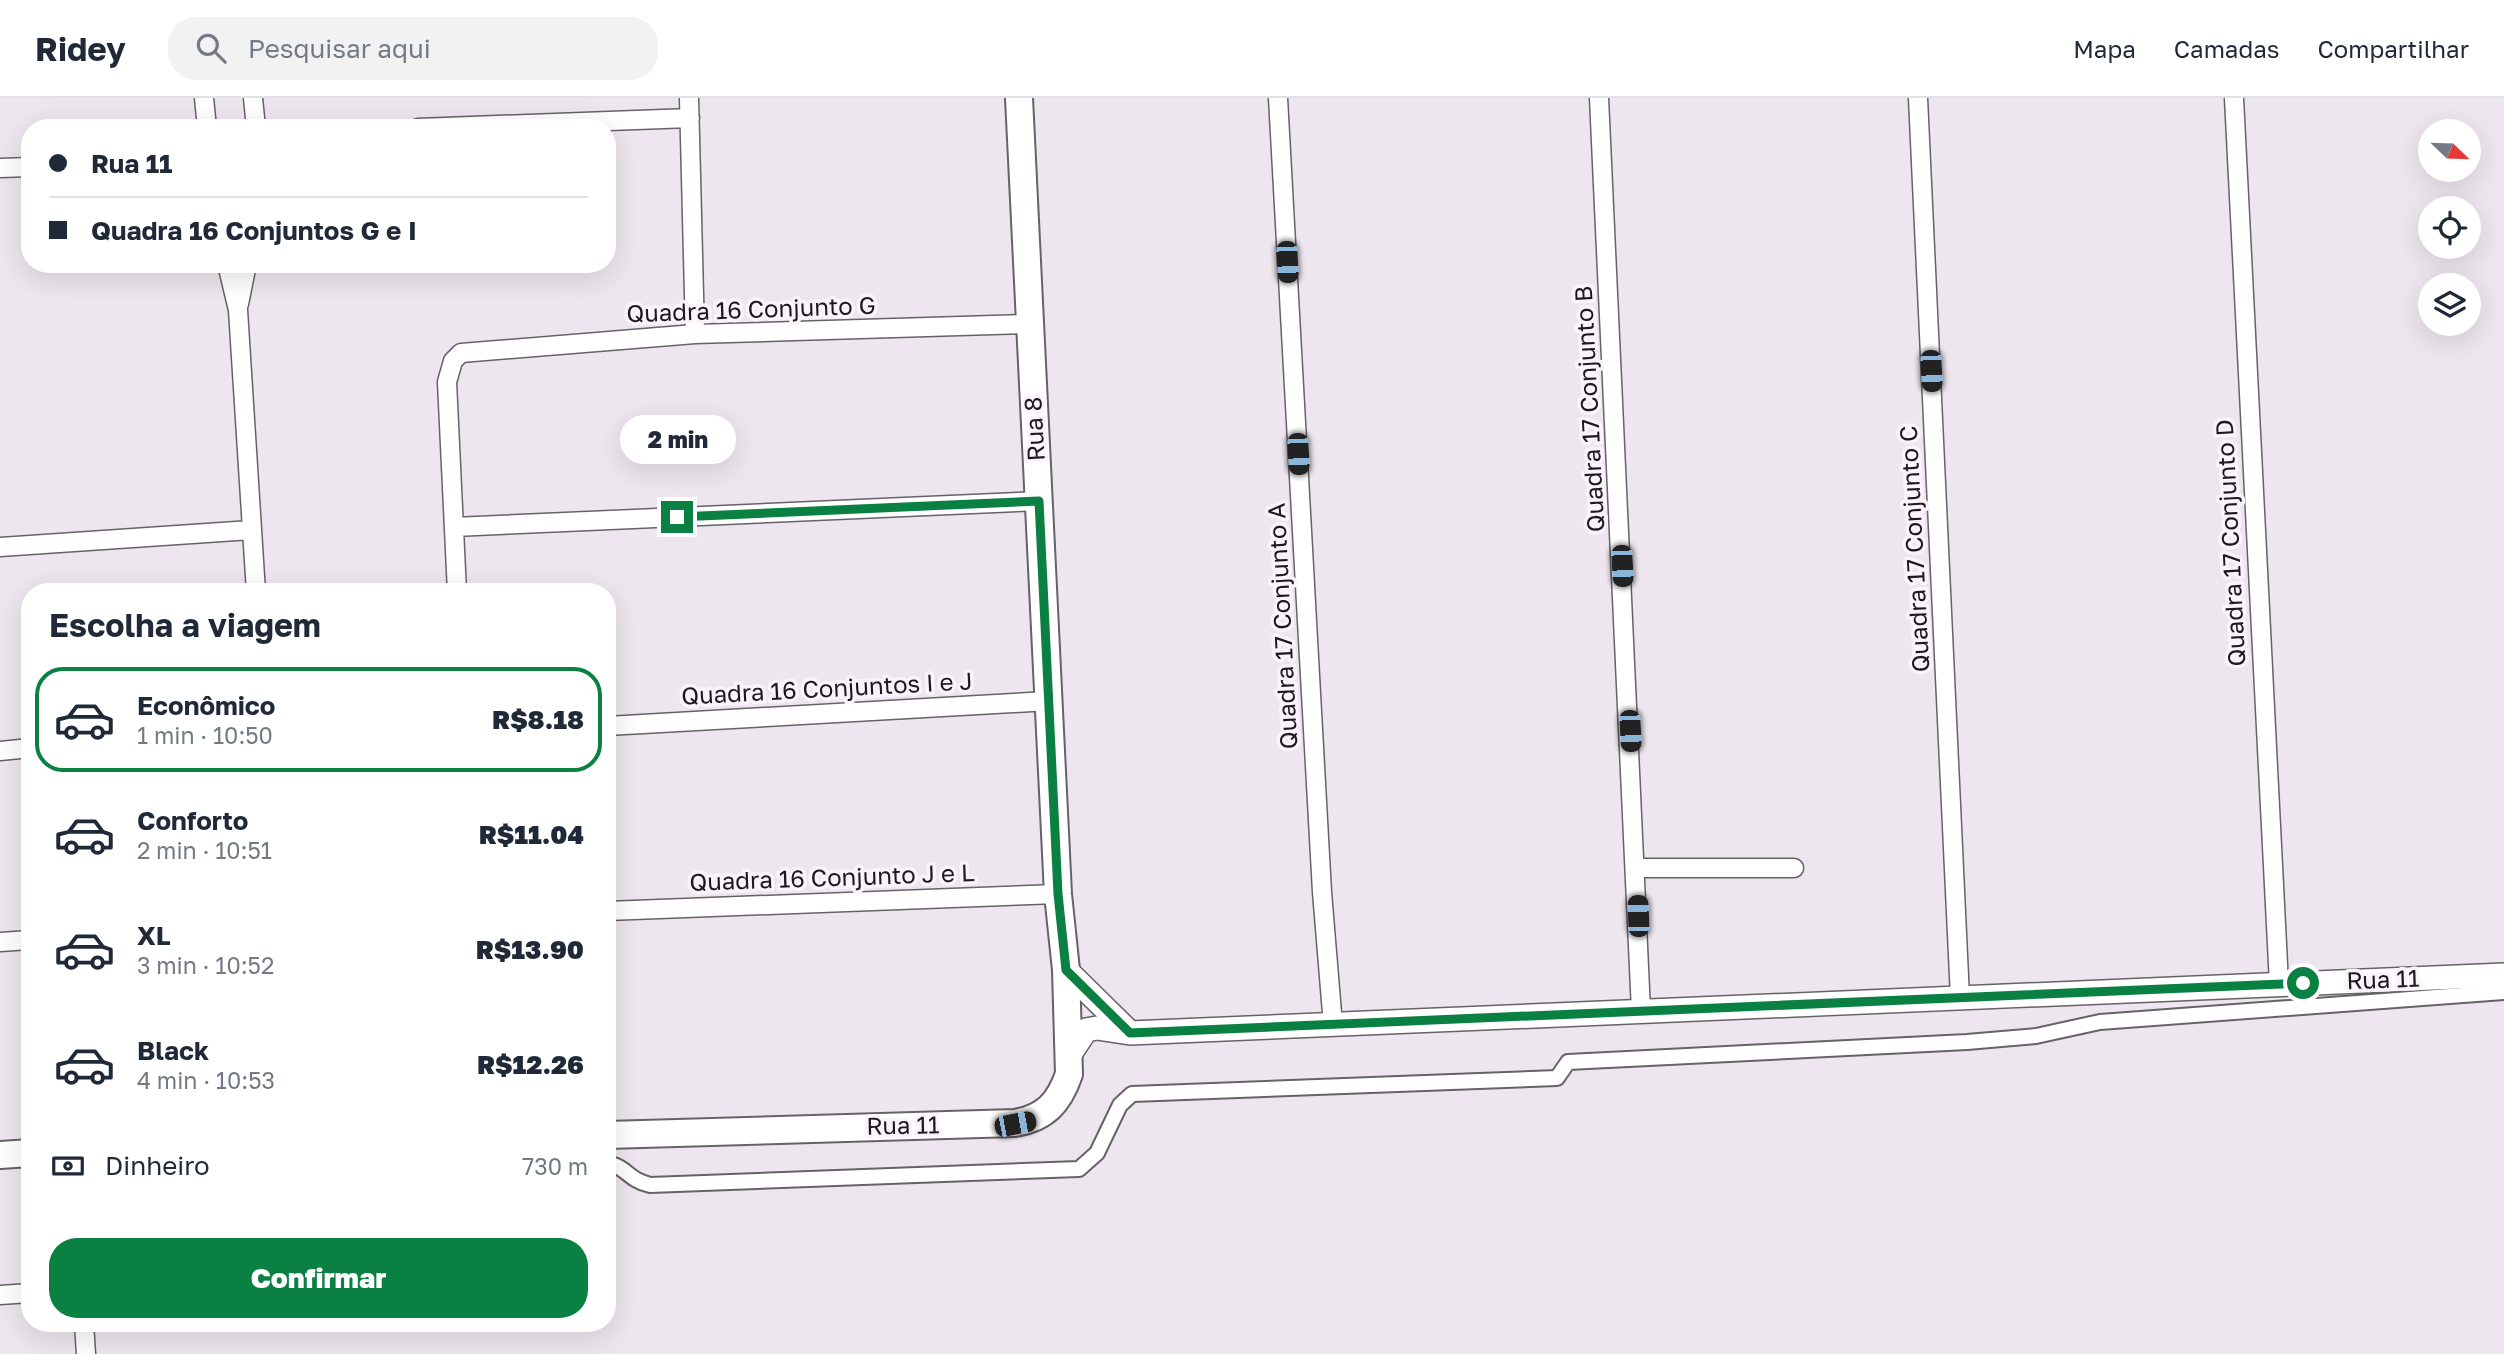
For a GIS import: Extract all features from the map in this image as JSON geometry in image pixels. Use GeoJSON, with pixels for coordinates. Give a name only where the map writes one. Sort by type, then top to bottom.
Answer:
{"type":"FeatureCollection","features":[{"type":"Feature","properties":{"kind":"main road","name":"Rua 8"},"geometry":{"type":"LineString","coordinates":[[1019,98],[1058,894],[1066,970]]}},
{"type":"Feature","properties":{"kind":"main road","name":"Rua 11"},"geometry":{"type":"LineString","coordinates":[[616,1135],[1015,1124],[1032,1120],[1057,1102],[1069,1074],[1066,970]]}},
{"type":"Feature","properties":{"kind":"main road"},"geometry":{"type":"LineString","coordinates":[[0,1155],[21,1154]]}},
{"type":"Feature","properties":{"kind":"street"},"geometry":{"type":"LineString","coordinates":[[204,98],[206,119]]}},
{"type":"Feature","properties":{"kind":"street"},"geometry":{"type":"LineString","coordinates":[[253,98],[255,119]]}},
{"type":"Feature","properties":{"kind":"street"},"geometry":{"type":"LineString","coordinates":[[689,98],[695,334]]}},
{"type":"Feature","properties":{"kind":"street","name":"Quadra 17 Conjunto A"},"geometry":{"type":"LineString","coordinates":[[1278,98],[1321,878],[1333,1025]]}},
{"type":"Feature","properties":{"kind":"street","name":"Quadra 17 Conjunto B"},"geometry":{"type":"LineString","coordinates":[[1599,98],[1637,868],[1641,1012]]}},
{"type":"Feature","properties":{"kind":"street","name":"Quadra 17 Conjunto C"},"geometry":{"type":"LineString","coordinates":[[1918,98],[1960,998]]}},
{"type":"Feature","properties":{"kind":"street","name":"Quadra 17 Conjunto D"},"geometry":{"type":"LineString","coordinates":[[2234,98],[2279,984]]}},
{"type":"Feature","properties":{"kind":"street"},"geometry":{"type":"LineString","coordinates":[[616,121],[690,118]]}},
{"type":"Feature","properties":{"kind":"street"},"geometry":{"type":"LineString","coordinates":[[0,168],[21,167]]}},
{"type":"Feature","properties":{"kind":"street"},"geometry":{"type":"LineString","coordinates":[[229,273],[238,310],[255,583]]}},
{"type":"Feature","properties":{"kind":"street"},"geometry":{"type":"LineString","coordinates":[[238,310],[245,273]]}},
{"type":"Feature","properties":{"kind":"street","name":"Quadra 16 Conjunto G"},"geometry":{"type":"LineString","coordinates":[[454,527],[447,372],[461,353],[695,334],[1029,324]]}},
{"type":"Feature","properties":{"kind":"street"},"geometry":{"type":"LineString","coordinates":[[457,583],[454,527],[1039,501]]}},
{"type":"Feature","properties":{"kind":"street"},"geometry":{"type":"LineString","coordinates":[[0,547],[251,530]]}},
{"type":"Feature","properties":{"kind":"street","name":"Quadra 16 Conjuntos I e J"},"geometry":{"type":"LineString","coordinates":[[616,725],[1049,701]]}},
{"type":"Feature","properties":{"kind":"street"},"geometry":{"type":"LineString","coordinates":[[0,751],[21,749]]}},
{"type":"Feature","properties":{"kind":"street"},"geometry":{"type":"LineString","coordinates":[[1637,868],[1794,868]]}},
{"type":"Feature","properties":{"kind":"street","name":"Quadra 16 Conjunto J e L"},"geometry":{"type":"LineString","coordinates":[[616,911],[1058,894]]}},
{"type":"Feature","properties":{"kind":"street"},"geometry":{"type":"LineString","coordinates":[[0,942],[21,941]]}},
{"type":"Feature","properties":{"kind":"street"},"geometry":{"type":"LineString","coordinates":[[1066,970],[1130,1033]]}},
{"type":"Feature","properties":{"kind":"street","name":"Rua 11"},"geometry":{"type":"LineString","coordinates":[[1068,1056],[1086,1030],[1097,1028],[1130,1033],[2504,975]]}},
{"type":"Feature","properties":{"kind":"street"},"geometry":{"type":"LineString","coordinates":[[616,1165],[622,1166],[632,1181],[650,1185],[1079,1169],[1097,1153],[1120,1105],[1132,1094],[1557,1078],[1568,1062],[1967,1042],[2036,1036],[2100,1022],[2504,992]]}},
{"type":"Feature","properties":{"kind":"street"},"geometry":{"type":"LineString","coordinates":[[0,1295],[21,1294]]}},
{"type":"Feature","properties":{"kind":"street"},"geometry":{"type":"LineString","coordinates":[[85,1332],[86,1354]]}},
{"type":"Feature","properties":{"kind":"route"},"geometry":{"type":"LineString","coordinates":[[677,517],[1039,501],[1058,894],[1066,970],[1130,1033],[2303,983]]}}]}
